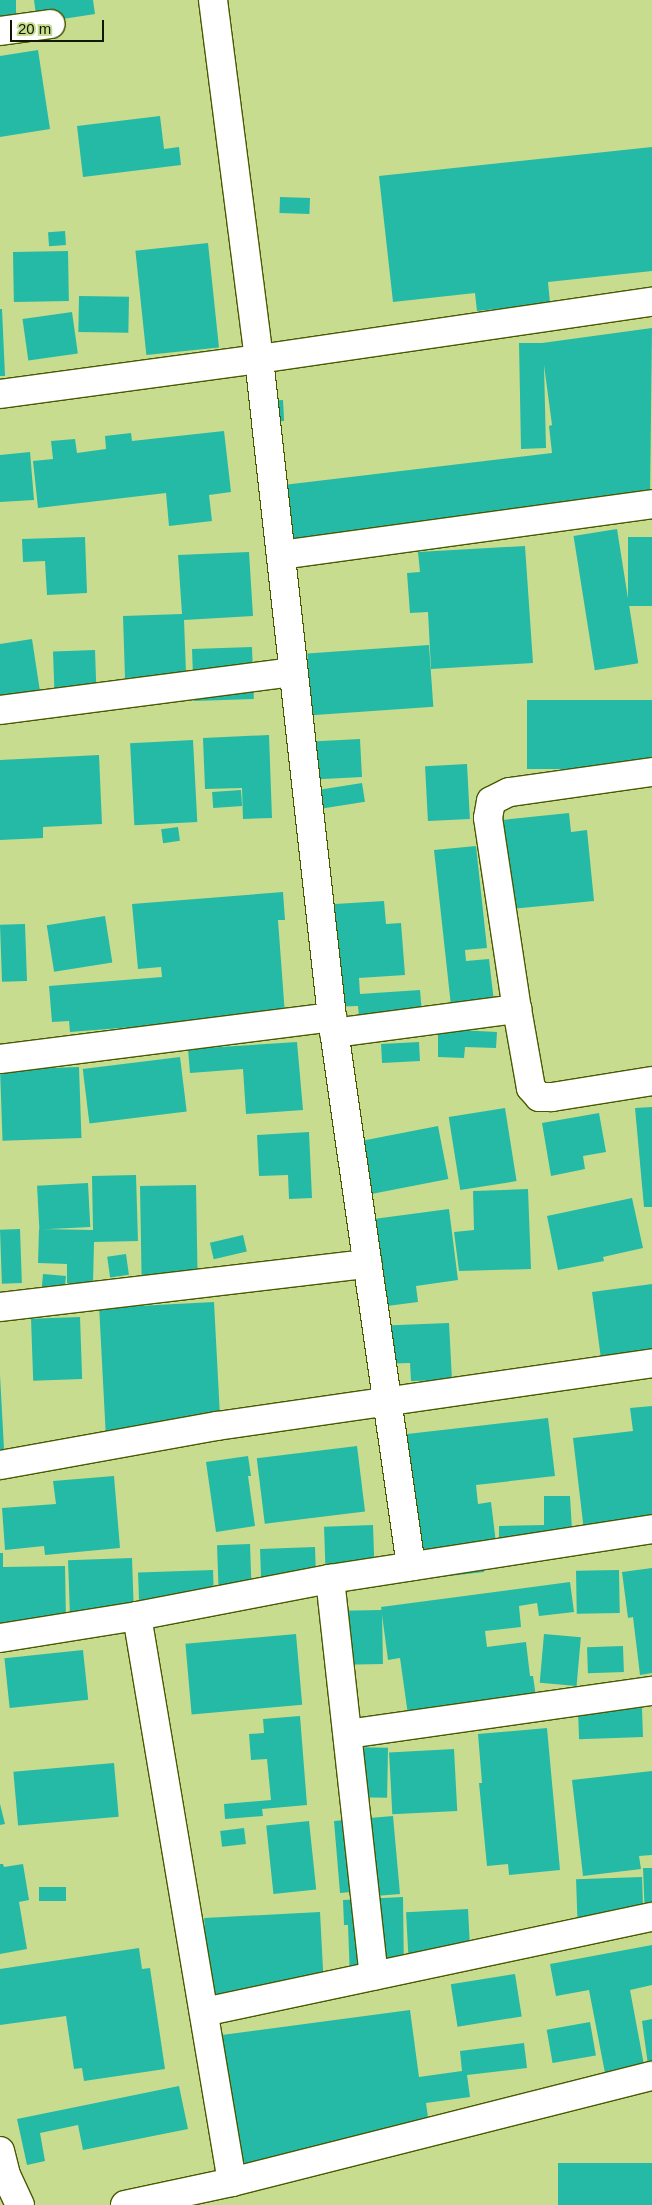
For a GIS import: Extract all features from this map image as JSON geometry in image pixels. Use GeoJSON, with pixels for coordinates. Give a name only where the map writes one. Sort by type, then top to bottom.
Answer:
{"type":"FeatureCollection","features":[{"type":"Feature","properties":{"kind":"street"},"geometry":{"type":"LineString","coordinates":[[212,0],[259,359],[292,672],[333,1025],[411,1566]]}},
{"type":"Feature","properties":{"kind":"street"},"geometry":{"type":"LineString","coordinates":[[0,31],[51,24]]}},
{"type":"Feature","properties":{"kind":"street"},"geometry":{"type":"LineString","coordinates":[[0,394],[259,359],[652,302]]}},
{"type":"Feature","properties":{"kind":"street"},"geometry":{"type":"LineString","coordinates":[[281,556],[652,504]]}},
{"type":"Feature","properties":{"kind":"street"},"geometry":{"type":"LineString","coordinates":[[0,710],[292,672]]}},
{"type":"Feature","properties":{"kind":"street"},"geometry":{"type":"LineString","coordinates":[[652,772],[509,792],[491,801],[488,818],[531,1088],[539,1096],[552,1097],[652,1081]]}},
{"type":"Feature","properties":{"kind":"street"},"geometry":{"type":"LineString","coordinates":[[0,1059],[333,1025],[517,1009]]}},
{"type":"Feature","properties":{"kind":"street"},"geometry":{"type":"LineString","coordinates":[[0,1307],[367,1264]]}},
{"type":"Feature","properties":{"kind":"street"},"geometry":{"type":"LineString","coordinates":[[0,1465],[217,1426],[652,1362]]}},
{"type":"Feature","properties":{"kind":"street"},"geometry":{"type":"LineString","coordinates":[[0,1638],[137,1616],[330,1579],[652,1529]]}},
{"type":"Feature","properties":{"kind":"street"},"geometry":{"type":"LineString","coordinates":[[330,1579],[374,1976]]}},
{"type":"Feature","properties":{"kind":"street"},"geometry":{"type":"LineString","coordinates":[[137,1616],[232,2182]]}},
{"type":"Feature","properties":{"kind":"street"},"geometry":{"type":"LineString","coordinates":[[348,1734],[652,1691]]}},
{"type":"Feature","properties":{"kind":"street"},"geometry":{"type":"LineString","coordinates":[[204,2012],[652,1917]]}},
{"type":"Feature","properties":{"kind":"street"},"geometry":{"type":"LineString","coordinates":[[125,2205],[232,2182],[652,2076]]}},
{"type":"Feature","properties":{"kind":"street"},"geometry":{"type":"LineString","coordinates":[[0,2151],[6,2176],[20,2205]]}},
{"type":"Feature","properties":{"kind":"building"},"geometry":{"type":"Polygon","coordinates":[[[0,0],[16,0],[16,19],[0,19],[0,0]]]}},
{"type":"Feature","properties":{"kind":"building"},"geometry":{"type":"Polygon","coordinates":[[[34,0],[93,0],[95,14],[37,23],[34,0]]]}},
{"type":"Feature","properties":{"kind":"building"},"geometry":{"type":"Polygon","coordinates":[[[38,50],[50,129],[0,137],[0,56],[38,50]]]}},
{"type":"Feature","properties":{"kind":"building"},"geometry":{"type":"Polygon","coordinates":[[[160,116],[164,149],[179,147],[181,165],[83,177],[77,126],[160,116]]]}},
{"type":"Feature","properties":{"kind":"building"},"geometry":{"type":"Polygon","coordinates":[[[652,147],[652,271],[548,282],[550,303],[477,311],[475,293],[393,302],[379,176],[652,147]]]}},
{"type":"Feature","properties":{"kind":"building"},"geometry":{"type":"Polygon","coordinates":[[[280,197],[310,198],[309,214],[279,213],[280,197]]]}},
{"type":"Feature","properties":{"kind":"building"},"geometry":{"type":"Polygon","coordinates":[[[65,231],[66,245],[49,246],[48,232],[65,231]]]}},
{"type":"Feature","properties":{"kind":"building"},"geometry":{"type":"Polygon","coordinates":[[[208,243],[219,347],[146,355],[135,251],[208,243]]]}},
{"type":"Feature","properties":{"kind":"building"},"geometry":{"type":"Polygon","coordinates":[[[68,251],[69,301],[14,302],[13,252],[68,251]]]}},
{"type":"Feature","properties":{"kind":"building"},"geometry":{"type":"Polygon","coordinates":[[[79,296],[129,297],[128,333],[78,332],[79,296]]]}},
{"type":"Feature","properties":{"kind":"building"},"geometry":{"type":"Polygon","coordinates":[[[0,309],[2,309],[5,376],[0,376],[0,309]]]}},
{"type":"Feature","properties":{"kind":"building"},"geometry":{"type":"Polygon","coordinates":[[[72,312],[78,354],[28,361],[22,319],[72,312]]]}},
{"type":"Feature","properties":{"kind":"building"},"geometry":{"type":"Polygon","coordinates":[[[652,328],[650,498],[281,540],[275,486],[552,453],[549,426],[552,425],[544,365],[546,448],[521,449],[519,343],[542,343],[652,328]]]}},
{"type":"Feature","properties":{"kind":"building"},"geometry":{"type":"Polygon","coordinates":[[[283,400],[284,421],[265,422],[264,401],[283,400]]]}},
{"type":"Feature","properties":{"kind":"building"},"geometry":{"type":"Polygon","coordinates":[[[224,431],[231,492],[209,495],[212,521],[169,526],[166,493],[38,508],[33,461],[53,459],[51,441],[75,439],[77,453],[106,449],[105,436],[131,433],[132,441],[224,431]]]}},
{"type":"Feature","properties":{"kind":"building"},"geometry":{"type":"Polygon","coordinates":[[[30,452],[34,500],[0,502],[0,455],[30,452]]]}},
{"type":"Feature","properties":{"kind":"building"},"geometry":{"type":"Polygon","coordinates":[[[617,529],[638,663],[595,670],[574,536],[617,529]]]}},
{"type":"Feature","properties":{"kind":"building"},"geometry":{"type":"Polygon","coordinates":[[[85,537],[87,593],[47,595],[45,561],[23,562],[22,539],[85,537]]]}},
{"type":"Feature","properties":{"kind":"building"},"geometry":{"type":"Polygon","coordinates":[[[628,537],[652,537],[652,606],[628,606],[628,537]]]}},
{"type":"Feature","properties":{"kind":"building"},"geometry":{"type":"Polygon","coordinates":[[[525,546],[533,663],[431,669],[428,612],[410,613],[407,573],[420,572],[418,552],[525,546]]]}},
{"type":"Feature","properties":{"kind":"building"},"geometry":{"type":"Polygon","coordinates":[[[249,552],[253,616],[184,620],[187,699],[150,677],[125,678],[123,616],[182,614],[178,555],[249,552]]]}},
{"type":"Feature","properties":{"kind":"building"},"geometry":{"type":"Polygon","coordinates":[[[32,639],[41,698],[0,704],[0,644],[32,639]]]}},
{"type":"Feature","properties":{"kind":"building"},"geometry":{"type":"Polygon","coordinates":[[[429,645],[433,707],[312,715],[307,654],[429,645]]]}},
{"type":"Feature","properties":{"kind":"building"},"geometry":{"type":"Polygon","coordinates":[[[252,647],[254,699],[194,701],[192,649],[252,647]]]}},
{"type":"Feature","properties":{"kind":"building"},"geometry":{"type":"Polygon","coordinates":[[[95,650],[97,697],[55,698],[53,651],[95,650]]]}},
{"type":"Feature","properties":{"kind":"building"},"geometry":{"type":"Polygon","coordinates":[[[527,700],[652,700],[652,769],[527,769],[527,700]]]}},
{"type":"Feature","properties":{"kind":"building"},"geometry":{"type":"Polygon","coordinates":[[[269,735],[272,818],[243,819],[242,788],[205,789],[203,738],[269,735]]]}},
{"type":"Feature","properties":{"kind":"building"},"geometry":{"type":"Polygon","coordinates":[[[360,739],[362,777],[304,780],[302,742],[360,739]]]}},
{"type":"Feature","properties":{"kind":"building"},"geometry":{"type":"Polygon","coordinates":[[[193,740],[197,822],[134,825],[130,743],[193,740]]]}},
{"type":"Feature","properties":{"kind":"building"},"geometry":{"type":"Polygon","coordinates":[[[99,755],[102,824],[43,827],[43,838],[0,840],[0,760],[99,755]]]}},
{"type":"Feature","properties":{"kind":"building"},"geometry":{"type":"Polygon","coordinates":[[[467,764],[470,819],[428,821],[425,766],[467,764]]]}},
{"type":"Feature","properties":{"kind":"building"},"geometry":{"type":"Polygon","coordinates":[[[362,783],[365,802],[307,811],[304,792],[362,783]]]}},
{"type":"Feature","properties":{"kind":"building"},"geometry":{"type":"Polygon","coordinates":[[[241,790],[242,806],[213,808],[212,792],[241,790]]]}},
{"type":"Feature","properties":{"kind":"building"},"geometry":{"type":"Polygon","coordinates":[[[569,813],[571,832],[587,830],[594,901],[511,909],[502,820],[569,813]]]}},
{"type":"Feature","properties":{"kind":"building"},"geometry":{"type":"Polygon","coordinates":[[[178,827],[180,841],[163,843],[161,829],[178,827]]]}},
{"type":"Feature","properties":{"kind":"building"},"geometry":{"type":"Polygon","coordinates":[[[476,846],[487,948],[465,950],[466,961],[489,959],[494,1002],[451,1006],[434,850],[476,846]]]}},
{"type":"Feature","properties":{"kind":"building"},"geometry":{"type":"Polygon","coordinates":[[[283,892],[285,920],[278,920],[285,1015],[70,1032],[69,1021],[52,1022],[49,986],[162,977],[161,967],[138,969],[132,904],[283,892]]]}},
{"type":"Feature","properties":{"kind":"building"},"geometry":{"type":"Polygon","coordinates":[[[384,901],[386,924],[401,923],[405,975],[359,978],[360,994],[420,990],[422,1013],[359,1017],[358,1006],[329,1007],[319,905],[384,901]]]}},
{"type":"Feature","properties":{"kind":"building"},"geometry":{"type":"Polygon","coordinates":[[[105,916],[112,962],[54,972],[47,925],[105,916]]]}},
{"type":"Feature","properties":{"kind":"building"},"geometry":{"type":"Polygon","coordinates":[[[25,924],[27,981],[2,982],[0,925],[25,924]]]}},
{"type":"Feature","properties":{"kind":"building"},"geometry":{"type":"Polygon","coordinates":[[[438,1029],[497,1032],[496,1048],[465,1047],[464,1058],[438,1057],[438,1029]]]}},
{"type":"Feature","properties":{"kind":"building"},"geometry":{"type":"Polygon","coordinates":[[[297,1042],[303,1110],[246,1114],[243,1069],[190,1073],[188,1049],[297,1042]]]}},
{"type":"Feature","properties":{"kind":"building"},"geometry":{"type":"Polygon","coordinates":[[[419,1042],[420,1061],[382,1063],[381,1044],[419,1042]]]}},
{"type":"Feature","properties":{"kind":"building"},"geometry":{"type":"Polygon","coordinates":[[[180,1057],[187,1112],[89,1124],[83,1069],[180,1057]]]}},
{"type":"Feature","properties":{"kind":"building"},"geometry":{"type":"Polygon","coordinates":[[[79,1067],[81,1138],[3,1141],[0,1070],[79,1067]]]}},
{"type":"Feature","properties":{"kind":"building"},"geometry":{"type":"Polygon","coordinates":[[[652,1107],[652,1207],[644,1207],[635,1108],[652,1107]]]}},
{"type":"Feature","properties":{"kind":"building"},"geometry":{"type":"Polygon","coordinates":[[[505,1108],[517,1181],[460,1190],[449,1117],[505,1108]]]}},
{"type":"Feature","properties":{"kind":"building"},"geometry":{"type":"Polygon","coordinates":[[[599,1113],[606,1152],[583,1156],[585,1169],[551,1176],[542,1123],[599,1113]]]}},
{"type":"Feature","properties":{"kind":"building"},"geometry":{"type":"Polygon","coordinates":[[[438,1126],[448,1179],[365,1195],[355,1142],[438,1126]]]}},
{"type":"Feature","properties":{"kind":"building"},"geometry":{"type":"Polygon","coordinates":[[[309,1132],[312,1198],[289,1199],[288,1175],[259,1176],[257,1135],[309,1132]]]}},
{"type":"Feature","properties":{"kind":"building"},"geometry":{"type":"Polygon","coordinates":[[[136,1175],[138,1241],[94,1242],[93,1284],[67,1283],[67,1264],[38,1263],[39,1229],[93,1230],[92,1176],[136,1175]]]}},
{"type":"Feature","properties":{"kind":"building"},"geometry":{"type":"Polygon","coordinates":[[[88,1183],[90,1227],[39,1230],[37,1186],[88,1183]]]}},
{"type":"Feature","properties":{"kind":"building"},"geometry":{"type":"Polygon","coordinates":[[[196,1185],[198,1276],[142,1277],[140,1186],[196,1185]]]}},
{"type":"Feature","properties":{"kind":"building"},"geometry":{"type":"Polygon","coordinates":[[[528,1189],[531,1269],[459,1271],[454,1232],[474,1230],[473,1191],[528,1189]]]}},
{"type":"Feature","properties":{"kind":"building"},"geometry":{"type":"Polygon","coordinates":[[[632,1198],[643,1248],[603,1257],[604,1261],[558,1270],[547,1216],[632,1198]]]}},
{"type":"Feature","properties":{"kind":"building"},"geometry":{"type":"Polygon","coordinates":[[[449,1209],[458,1280],[416,1286],[418,1302],[387,1306],[366,1220],[449,1209]]]}},
{"type":"Feature","properties":{"kind":"building"},"geometry":{"type":"Polygon","coordinates":[[[20,1229],[22,1283],[2,1284],[0,1230],[20,1229]]]}},
{"type":"Feature","properties":{"kind":"building"},"geometry":{"type":"Polygon","coordinates":[[[243,1235],[247,1252],[214,1259],[210,1243],[243,1235]]]}},
{"type":"Feature","properties":{"kind":"building"},"geometry":{"type":"Polygon","coordinates":[[[126,1254],[129,1275],[110,1277],[107,1257],[126,1254]]]}},
{"type":"Feature","properties":{"kind":"building"},"geometry":{"type":"Polygon","coordinates":[[[43,1274],[66,1276],[64,1294],[41,1292],[43,1274]]]}},
{"type":"Feature","properties":{"kind":"building"},"geometry":{"type":"Polygon","coordinates":[[[652,1284],[652,1359],[602,1366],[592,1292],[652,1284]]]}},
{"type":"Feature","properties":{"kind":"building"},"geometry":{"type":"Polygon","coordinates":[[[214,1302],[221,1433],[106,1439],[99,1308],[214,1302]]]}},
{"type":"Feature","properties":{"kind":"building"},"geometry":{"type":"Polygon","coordinates":[[[80,1317],[82,1379],[33,1381],[31,1319],[80,1317]]]}},
{"type":"Feature","properties":{"kind":"building"},"geometry":{"type":"Polygon","coordinates":[[[449,1323],[452,1380],[411,1381],[410,1363],[375,1364],[373,1326],[449,1323]]]}},
{"type":"Feature","properties":{"kind":"building"},"geometry":{"type":"Polygon","coordinates":[[[0,1375],[4,1449],[0,1449],[0,1375]]]}},
{"type":"Feature","properties":{"kind":"building"},"geometry":{"type":"Polygon","coordinates":[[[652,1406],[652,1523],[584,1531],[573,1438],[633,1431],[630,1408],[652,1406]]]}},
{"type":"Feature","properties":{"kind":"building"},"geometry":{"type":"Polygon","coordinates":[[[548,1418],[555,1476],[476,1485],[478,1504],[491,1502],[497,1551],[481,1552],[484,1572],[398,1582],[381,1437],[548,1418]]]}},
{"type":"Feature","properties":{"kind":"building"},"geometry":{"type":"Polygon","coordinates":[[[357,1446],[365,1512],[265,1524],[257,1458],[357,1446]]]}},
{"type":"Feature","properties":{"kind":"building"},"geometry":{"type":"Polygon","coordinates":[[[248,1456],[251,1476],[248,1476],[255,1526],[216,1532],[206,1462],[248,1456]]]}},
{"type":"Feature","properties":{"kind":"building"},"geometry":{"type":"Polygon","coordinates":[[[114,1476],[120,1548],[45,1555],[44,1546],[5,1550],[2,1508],[56,1504],[53,1481],[114,1476]]]}},
{"type":"Feature","properties":{"kind":"building"},"geometry":{"type":"Polygon","coordinates":[[[544,1496],[570,1496],[573,1547],[499,1550],[499,1526],[544,1525],[544,1496]]]}},
{"type":"Feature","properties":{"kind":"building"},"geometry":{"type":"Polygon","coordinates":[[[373,1525],[375,1584],[326,1586],[324,1527],[373,1525]]]}},
{"type":"Feature","properties":{"kind":"building"},"geometry":{"type":"Polygon","coordinates":[[[250,1544],[252,1591],[219,1592],[217,1545],[250,1544]]]}},
{"type":"Feature","properties":{"kind":"building"},"geometry":{"type":"Polygon","coordinates":[[[315,1547],[317,1595],[262,1597],[260,1549],[315,1547]]]}},
{"type":"Feature","properties":{"kind":"building"},"geometry":{"type":"Polygon","coordinates":[[[0,1553],[3,1553],[3,1567],[65,1566],[66,1621],[0,1623],[0,1553]]]}},
{"type":"Feature","properties":{"kind":"building"},"geometry":{"type":"Polygon","coordinates":[[[132,1558],[134,1613],[70,1615],[68,1560],[132,1558]]]}},
{"type":"Feature","properties":{"kind":"building"},"geometry":{"type":"Polygon","coordinates":[[[652,1568],[652,1673],[640,1675],[633,1617],[628,1618],[622,1572],[652,1568]]]}},
{"type":"Feature","properties":{"kind":"building"},"geometry":{"type":"Polygon","coordinates":[[[213,1570],[214,1598],[139,1601],[138,1573],[213,1570]]]}},
{"type":"Feature","properties":{"kind":"building"},"geometry":{"type":"Polygon","coordinates":[[[619,1570],[620,1613],[577,1614],[576,1571],[619,1570]]]}},
{"type":"Feature","properties":{"kind":"building"},"geometry":{"type":"Polygon","coordinates":[[[570,1582],[574,1612],[539,1616],[537,1603],[519,1606],[521,1627],[485,1631],[487,1647],[526,1642],[530,1676],[533,1676],[536,1697],[408,1715],[400,1658],[388,1660],[381,1607],[570,1582]]]}},
{"type":"Feature","properties":{"kind":"building"},"geometry":{"type":"Polygon","coordinates":[[[382,1610],[383,1664],[329,1665],[328,1611],[382,1610]]]}},
{"type":"Feature","properties":{"kind":"building"},"geometry":{"type":"Polygon","coordinates":[[[296,1634],[302,1705],[192,1714],[185,1644],[296,1634]]]}},
{"type":"Feature","properties":{"kind":"building"},"geometry":{"type":"Polygon","coordinates":[[[544,1634],[581,1637],[577,1686],[540,1683],[544,1634]]]}},
{"type":"Feature","properties":{"kind":"building"},"geometry":{"type":"Polygon","coordinates":[[[623,1646],[624,1672],[588,1673],[587,1647],[623,1646]]]}},
{"type":"Feature","properties":{"kind":"building"},"geometry":{"type":"Polygon","coordinates":[[[83,1650],[88,1700],[10,1708],[4,1658],[83,1650]]]}},
{"type":"Feature","properties":{"kind":"building"},"geometry":{"type":"Polygon","coordinates":[[[642,1708],[643,1737],[579,1739],[578,1710],[642,1708]]]}},
{"type":"Feature","properties":{"kind":"building"},"geometry":{"type":"Polygon","coordinates":[[[300,1716],[307,1805],[262,1809],[263,1816],[225,1819],[224,1804],[271,1800],[267,1759],[251,1760],[249,1734],[264,1733],[263,1719],[300,1716]]]}},
{"type":"Feature","properties":{"kind":"building"},"geometry":{"type":"Polygon","coordinates":[[[547,1728],[560,1870],[509,1875],[508,1864],[487,1866],[479,1783],[482,1783],[478,1734],[547,1728]]]}},
{"type":"Feature","properties":{"kind":"building"},"geometry":{"type":"Polygon","coordinates":[[[343,1747],[388,1748],[387,1798],[342,1797],[343,1747]]]}},
{"type":"Feature","properties":{"kind":"building"},"geometry":{"type":"Polygon","coordinates":[[[454,1749],[457,1811],[392,1814],[389,1752],[454,1749]]]}},
{"type":"Feature","properties":{"kind":"building"},"geometry":{"type":"Polygon","coordinates":[[[114,1763],[119,1817],[18,1826],[13,1772],[114,1763]]]}},
{"type":"Feature","properties":{"kind":"building"},"geometry":{"type":"Polygon","coordinates":[[[652,1771],[652,1855],[639,1856],[641,1869],[583,1876],[572,1780],[652,1771]]]}},
{"type":"Feature","properties":{"kind":"building"},"geometry":{"type":"Polygon","coordinates":[[[0,1804],[5,1824],[0,1825],[0,1804]]]}},
{"type":"Feature","properties":{"kind":"building"},"geometry":{"type":"Polygon","coordinates":[[[393,1816],[400,1894],[363,1897],[362,1891],[340,1893],[334,1821],[393,1816]]]}},
{"type":"Feature","properties":{"kind":"building"},"geometry":{"type":"Polygon","coordinates":[[[309,1821],[316,1890],[273,1894],[266,1825],[309,1821]]]}},
{"type":"Feature","properties":{"kind":"building"},"geometry":{"type":"Polygon","coordinates":[[[244,1828],[246,1844],[222,1847],[220,1831],[244,1828]]]}},
{"type":"Feature","properties":{"kind":"building"},"geometry":{"type":"Polygon","coordinates":[[[0,1864],[3,1864],[4,1867],[23,1864],[29,1900],[19,1902],[27,1949],[0,1954],[0,1864]]]}},
{"type":"Feature","properties":{"kind":"building"},"geometry":{"type":"Polygon","coordinates":[[[643,1868],[652,1868],[652,1918],[645,1918],[643,1868]]]}},
{"type":"Feature","properties":{"kind":"building"},"geometry":{"type":"Polygon","coordinates":[[[642,1877],[644,1934],[578,1936],[576,1879],[642,1877]]]}},
{"type":"Feature","properties":{"kind":"building"},"geometry":{"type":"Polygon","coordinates":[[[39,1887],[66,1887],[66,1901],[39,1901],[39,1887]]]}},
{"type":"Feature","properties":{"kind":"building"},"geometry":{"type":"Polygon","coordinates":[[[403,1897],[404,1976],[350,1979],[348,1925],[344,1925],[343,1900],[403,1897]]]}},
{"type":"Feature","properties":{"kind":"building"},"geometry":{"type":"Polygon","coordinates":[[[468,1909],[471,1967],[409,1970],[406,1912],[468,1909]]]}},
{"type":"Feature","properties":{"kind":"building"},"geometry":{"type":"Polygon","coordinates":[[[320,1912],[324,1994],[208,2000],[204,1918],[320,1912]]]}},
{"type":"Feature","properties":{"kind":"building"},"geometry":{"type":"Polygon","coordinates":[[[652,1945],[652,1985],[630,1990],[644,2065],[605,2073],[589,1990],[556,1996],[550,1964],[652,1945]]]}},
{"type":"Feature","properties":{"kind":"building"},"geometry":{"type":"Polygon","coordinates":[[[139,1948],[142,1969],[150,1968],[165,2069],[84,2081],[82,2068],[74,2069],[66,2016],[0,2025],[0,1969],[139,1948]]]}},
{"type":"Feature","properties":{"kind":"building"},"geometry":{"type":"Polygon","coordinates":[[[515,1974],[522,2016],[458,2027],[451,1984],[515,1974]]]}},
{"type":"Feature","properties":{"kind":"building"},"geometry":{"type":"Polygon","coordinates":[[[410,2010],[419,2077],[462,2071],[460,2051],[524,2043],[527,2068],[467,2075],[470,2097],[426,2103],[429,2124],[385,2146],[225,2168],[207,2037],[410,2010]]]}},
{"type":"Feature","properties":{"kind":"building"},"geometry":{"type":"Polygon","coordinates":[[[652,2019],[652,2065],[648,2065],[642,2021],[652,2019]]]}},
{"type":"Feature","properties":{"kind":"building"},"geometry":{"type":"Polygon","coordinates":[[[590,2022],[596,2055],[553,2063],[547,2030],[590,2022]]]}},
{"type":"Feature","properties":{"kind":"building"},"geometry":{"type":"Polygon","coordinates":[[[179,2086],[188,2129],[83,2150],[78,2125],[40,2133],[45,2161],[27,2165],[17,2119],[179,2086]]]}},
{"type":"Feature","properties":{"kind":"building"},"geometry":{"type":"Polygon","coordinates":[[[558,2163],[652,2163],[652,2205],[558,2205],[558,2163]]]}}]}
